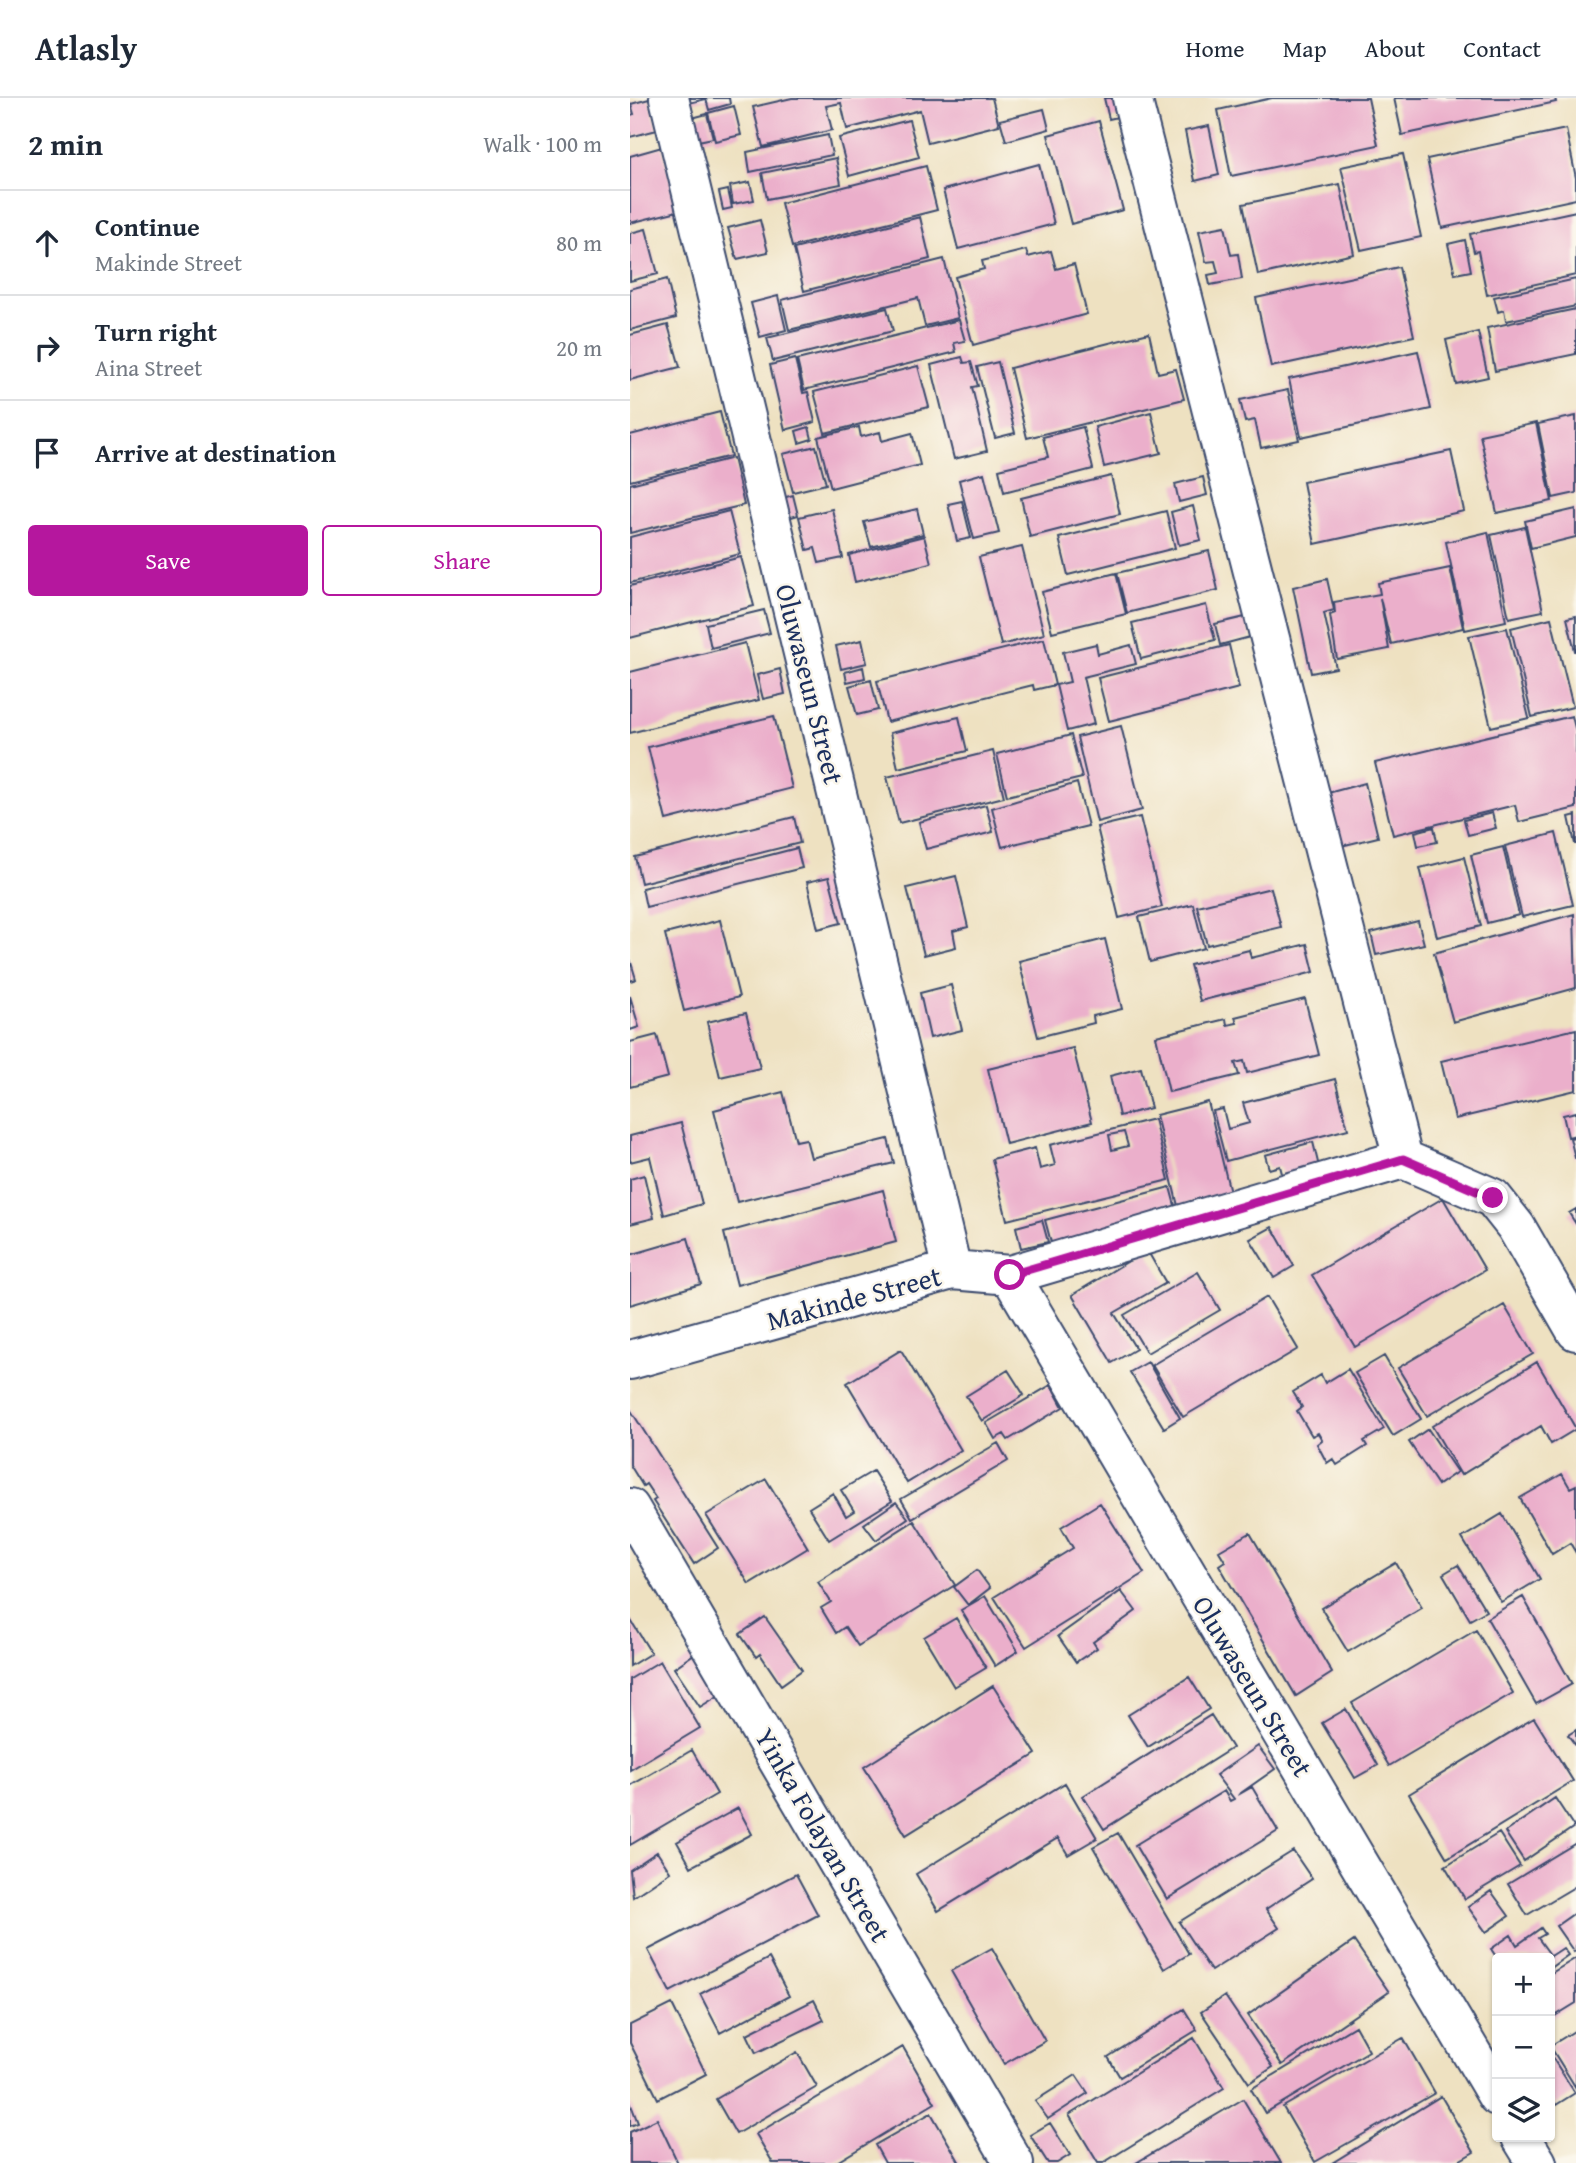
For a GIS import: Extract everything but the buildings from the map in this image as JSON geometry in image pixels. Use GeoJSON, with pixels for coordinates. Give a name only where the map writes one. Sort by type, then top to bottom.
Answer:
{"type":"FeatureCollection","features":[{"type":"Feature","properties":{"kind":"street","name":"Oluwaseun Street"},"geometry":{"type":"LineString","coordinates":[[669,98],[952,1270]]}},
{"type":"Feature","properties":{"kind":"street"},"geometry":{"type":"LineString","coordinates":[[1132,98],[1403,1159],[1493,1198],[1516,1227],[1576,1331]]}},
{"type":"Feature","properties":{"kind":"street","name":"Makinde Street"},"geometry":{"type":"LineString","coordinates":[[630,1360],[952,1270],[1010,1275],[1403,1159]]}},
{"type":"Feature","properties":{"kind":"street","name":"Oluwaseun Street"},"geometry":{"type":"LineString","coordinates":[[1010,1275],[1492,2088]]}},
{"type":"Feature","properties":{"kind":"street","name":"Yinka Folayan Street"},"geometry":{"type":"LineString","coordinates":[[630,1508],[1014,2163]]}},
{"type":"Feature","properties":{"kind":"street"},"geometry":{"type":"LineString","coordinates":[[1524,2142],[1537,2163]]}},
{"type":"Feature","properties":{"kind":"route"},"geometry":{"type":"LineString","coordinates":[[1010,1275],[1403,1159],[1493,1198]]}}]}
